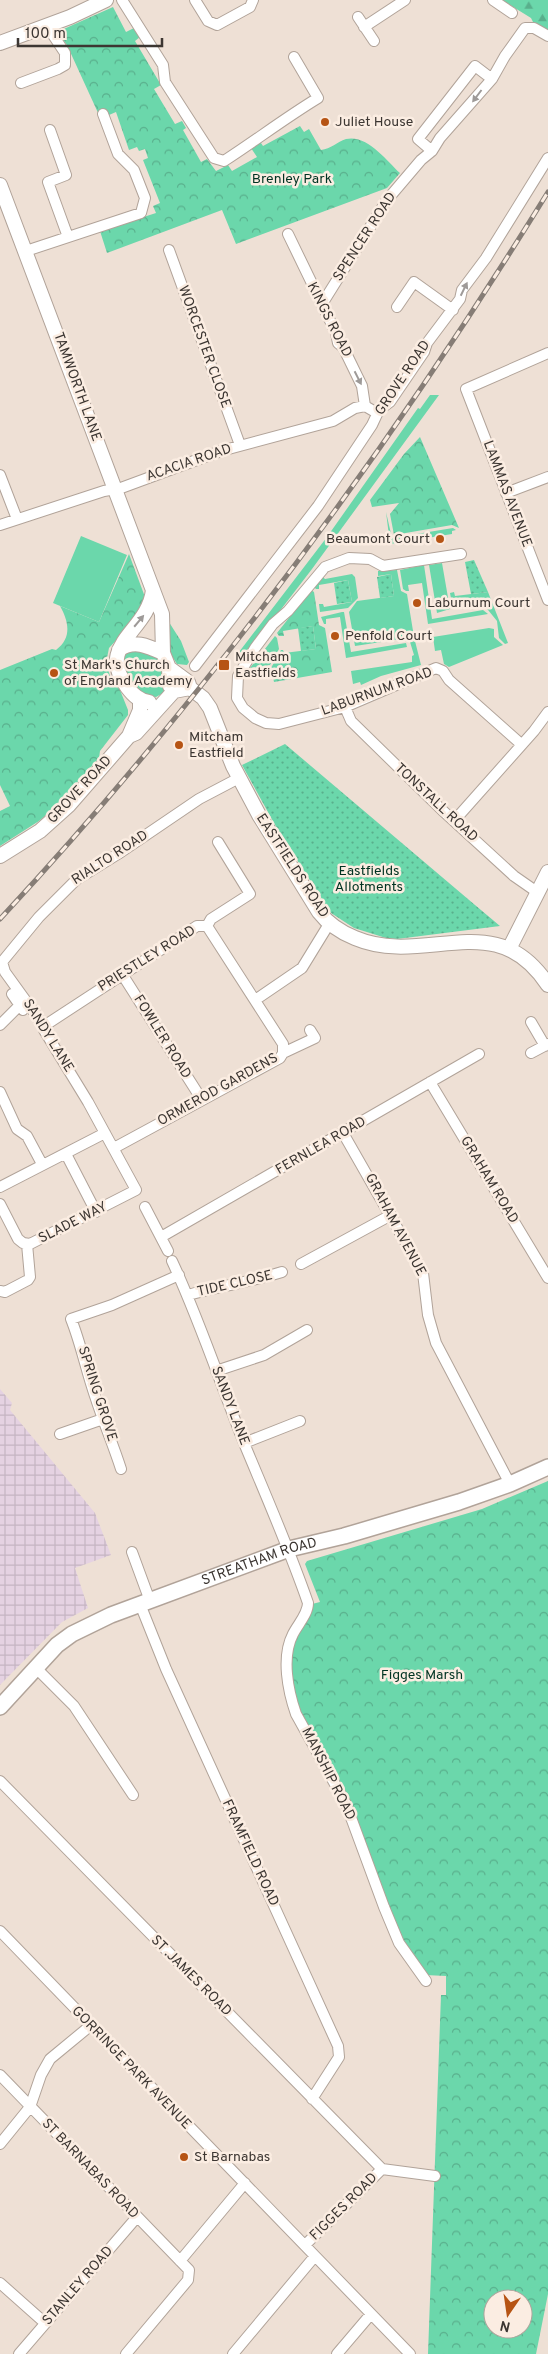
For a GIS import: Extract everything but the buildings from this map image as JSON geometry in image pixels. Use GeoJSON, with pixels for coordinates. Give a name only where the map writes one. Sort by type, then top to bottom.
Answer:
{"type":"FeatureCollection","features":[{"type":"Feature","properties":{"kind":"main road","name":"STREATHAM ROAD"},"geometry":{"type":"LineString","coordinates":[[0,1707],[53,1648],[72,1634],[106,1617],[344,1536],[416,1516],[510,1484],[548,1466]]}},
{"type":"Feature","properties":{"kind":"street"},"geometry":{"type":"LineString","coordinates":[[0,43],[47,26],[105,0]]}},
{"type":"Feature","properties":{"kind":"street"},"geometry":{"type":"LineString","coordinates":[[122,0],[163,65],[165,82],[214,158],[224,161],[248,147],[259,135],[318,98],[294,57]]}},
{"type":"Feature","properties":{"kind":"street"},"geometry":{"type":"LineString","coordinates":[[195,0],[208,21],[217,25],[250,7],[253,0]]}},
{"type":"Feature","properties":{"kind":"street"},"geometry":{"type":"LineString","coordinates":[[364,27],[405,0]]}},
{"type":"Feature","properties":{"kind":"street"},"geometry":{"type":"LineString","coordinates":[[493,0],[512,13]]}},
{"type":"Feature","properties":{"kind":"street"},"geometry":{"type":"LineString","coordinates":[[358,17],[374,41]]}},
{"type":"Feature","properties":{"kind":"street"},"geometry":{"type":"LineString","coordinates":[[21,83],[58,70],[66,62],[64,50],[47,26]]}},
{"type":"Feature","properties":{"kind":"street","name":"SPENCER ROAD"},"geometry":{"type":"LineString","coordinates":[[322,304],[387,200],[421,160],[432,151],[440,138],[492,79],[505,56],[525,28],[534,28],[548,36]]}},
{"type":"Feature","properties":{"kind":"street"},"geometry":{"type":"LineString","coordinates":[[432,151],[418,139],[475,66],[492,79]]}},
{"type":"Feature","properties":{"kind":"street"},"geometry":{"type":"LineString","coordinates":[[26,251],[140,213],[145,202],[134,170],[118,154],[103,114]]}},
{"type":"Feature","properties":{"kind":"street"},"geometry":{"type":"LineString","coordinates":[[50,130],[66,175],[48,182],[68,237]]}},
{"type":"Feature","properties":{"kind":"street","name":"GROVE ROAD"},"geometry":{"type":"LineString","coordinates":[[195,666],[318,506],[372,425],[377,413],[390,402],[424,352],[427,343],[453,310],[462,290],[486,258],[548,158]]}},
{"type":"Feature","properties":{"kind":"street","name":"TAMWORTH LANE"},"geometry":{"type":"LineString","coordinates":[[1,190],[26,251],[162,614],[163,653]]}},
{"type":"Feature","properties":{"kind":"street","name":"KINGS ROAD"},"geometry":{"type":"LineString","coordinates":[[288,234],[322,304],[338,343],[343,347],[362,386],[365,406]]}},
{"type":"Feature","properties":{"kind":"street","name":"WORCESTER CLOSE"},"geometry":{"type":"LineString","coordinates":[[169,250],[240,445]]}},
{"type":"Feature","properties":{"kind":"street"},"geometry":{"type":"LineString","coordinates":[[397,307],[414,282],[453,310]]}},
{"type":"Feature","properties":{"kind":"street","name":"LAMMAS AVENUE"},"geometry":{"type":"LineString","coordinates":[[548,353],[466,389],[548,600]]}},
{"type":"Feature","properties":{"kind":"street"},"geometry":{"type":"LineString","coordinates":[[365,406],[377,413]]}},
{"type":"Feature","properties":{"kind":"street","name":"ACACIA ROAD"},"geometry":{"type":"LineString","coordinates":[[0,525],[114,488],[121,488],[181,464],[240,445],[324,424],[340,418],[355,408],[365,406]]}},
{"type":"Feature","properties":{"kind":"street"},"geometry":{"type":"LineString","coordinates":[[0,475],[17,519]]}},
{"type":"Feature","properties":{"kind":"street"},"geometry":{"type":"LineString","coordinates":[[506,493],[548,477]]}},
{"type":"Feature","properties":{"kind":"street","name":"LABURNUM ROAD"},"geometry":{"type":"LineString","coordinates":[[461,554],[383,566],[370,559],[349,558],[324,567],[268,631],[241,670],[237,680],[239,702],[248,714],[266,723],[278,724],[346,707],[436,668],[443,671],[449,680],[521,744]]}},
{"type":"Feature","properties":{"kind":"street"},"geometry":{"type":"LineString","coordinates":[[153,590],[149,608],[119,650],[116,658],[116,668],[126,686],[140,701],[164,701],[174,691],[195,692]]}},
{"type":"Feature","properties":{"kind":"street"},"geometry":{"type":"LineString","coordinates":[[119,650],[126,645],[136,644],[163,653],[169,668],[170,686],[174,691]]}},
{"type":"Feature","properties":{"kind":"street"},"geometry":{"type":"LineString","coordinates":[[169,668],[188,682],[195,692]]}},
{"type":"Feature","properties":{"kind":"street","name":"EASTFIELDS ROAD"},"geometry":{"type":"LineString","coordinates":[[195,692],[210,708],[239,778],[272,838],[319,912],[329,924],[360,940],[387,947],[408,948],[472,940],[487,942],[509,949],[529,963],[548,985]]}},
{"type":"Feature","properties":{"kind":"street","name":"GROVE ROAD"},"geometry":{"type":"LineString","coordinates":[[0,856],[55,819],[129,736],[140,710],[140,701]]}},
{"type":"Feature","properties":{"kind":"street","name":"GROVE ROAD"},"geometry":{"type":"LineString","coordinates":[[129,736],[136,733],[164,701]]}},
{"type":"Feature","properties":{"kind":"street","name":"TONSTALL ROAD"},"geometry":{"type":"LineString","coordinates":[[346,707],[351,722],[454,821],[523,883],[537,892]]}},
{"type":"Feature","properties":{"kind":"street"},"geometry":{"type":"LineString","coordinates":[[454,821],[548,712]]}},
{"type":"Feature","properties":{"kind":"street","name":"RIALTO ROAD"},"geometry":{"type":"LineString","coordinates":[[2,962],[39,917],[76,880],[199,799],[239,778]]}},
{"type":"Feature","properties":{"kind":"street","name":"PRIESTLEY ROAD"},"geometry":{"type":"LineString","coordinates":[[44,1026],[197,926],[207,926],[211,919],[250,894],[218,842]]}},
{"type":"Feature","properties":{"kind":"street"},"geometry":{"type":"LineString","coordinates":[[509,949],[548,872]]}},
{"type":"Feature","properties":{"kind":"street"},"geometry":{"type":"LineString","coordinates":[[255,1000],[302,968],[329,924]]}},
{"type":"Feature","properties":{"kind":"street"},"geometry":{"type":"LineString","coordinates":[[207,926],[283,1044],[283,1052]]}},
{"type":"Feature","properties":{"kind":"street","name":"SANDY LANE"},"geometry":{"type":"LineString","coordinates":[[2,962],[2,967],[14,991],[44,1026],[44,1030],[88,1102],[136,1190]]}},
{"type":"Feature","properties":{"kind":"street","name":"FOWLER ROAD"},"geometry":{"type":"LineString","coordinates":[[122,974],[202,1100]]}},
{"type":"Feature","properties":{"kind":"street"},"geometry":{"type":"LineString","coordinates":[[14,991],[26,1015]]}},
{"type":"Feature","properties":{"kind":"street"},"geometry":{"type":"LineString","coordinates":[[0,1025],[20,1005]]}},
{"type":"Feature","properties":{"kind":"street"},"geometry":{"type":"LineString","coordinates":[[531,1022],[546,1045],[531,1053]]}},
{"type":"Feature","properties":{"kind":"street","name":"ORMEROD GARDENS"},"geometry":{"type":"LineString","coordinates":[[114,1148],[280,1058],[283,1052],[315,1038],[310,1030]]}},
{"type":"Feature","properties":{"kind":"street","name":"FERNLEA ROAD"},"geometry":{"type":"LineString","coordinates":[[161,1237],[479,1054]]}},
{"type":"Feature","properties":{"kind":"street","name":"GRAHAM ROAD"},"geometry":{"type":"LineString","coordinates":[[430,1082],[548,1278]]}},
{"type":"Feature","properties":{"kind":"street"},"geometry":{"type":"LineString","coordinates":[[0,1092],[17,1129],[27,1136],[42,1164]]}},
{"type":"Feature","properties":{"kind":"street","name":"GRAHAM AVENUE"},"geometry":{"type":"LineString","coordinates":[[344,1133],[423,1273],[428,1315],[436,1343],[510,1484]]}},
{"type":"Feature","properties":{"kind":"street"},"geometry":{"type":"LineString","coordinates":[[0,1187],[42,1164],[105,1134]]}},
{"type":"Feature","properties":{"kind":"street"},"geometry":{"type":"LineString","coordinates":[[66,1154],[96,1212]]}},
{"type":"Feature","properties":{"kind":"street","name":"SLADE WAY"},"geometry":{"type":"LineString","coordinates":[[0,1204],[18,1239],[27,1244],[34,1244],[136,1190]]}},
{"type":"Feature","properties":{"kind":"street"},"geometry":{"type":"LineString","coordinates":[[145,1207],[168,1251]]}},
{"type":"Feature","properties":{"kind":"street"},"geometry":{"type":"LineString","coordinates":[[301,1264],[391,1215]]}},
{"type":"Feature","properties":{"kind":"street"},"geometry":{"type":"LineString","coordinates":[[0,1291],[5,1292],[28,1280],[30,1277],[27,1244]]}},
{"type":"Feature","properties":{"kind":"street","name":"SANDY LANE"},"geometry":{"type":"LineString","coordinates":[[172,1262],[188,1295],[244,1443],[291,1555]]}},
{"type":"Feature","properties":{"kind":"street","name":"TIDE CLOSE"},"geometry":{"type":"LineString","coordinates":[[188,1295],[236,1282],[248,1282],[282,1272]]}},
{"type":"Feature","properties":{"kind":"street","name":"SPRING GROVE"},"geometry":{"type":"LineString","coordinates":[[120,1469],[71,1319],[112,1305],[179,1275]]}},
{"type":"Feature","properties":{"kind":"street"},"geometry":{"type":"LineString","coordinates":[[216,1371],[264,1355],[307,1330]]}},
{"type":"Feature","properties":{"kind":"street"},"geometry":{"type":"LineString","coordinates":[[60,1434],[103,1419]]}},
{"type":"Feature","properties":{"kind":"street"},"geometry":{"type":"LineString","coordinates":[[244,1443],[300,1422]]}},
{"type":"Feature","properties":{"kind":"street","name":"FRAMFIELD ROAD"},"geometry":{"type":"LineString","coordinates":[[132,1552],[145,1603],[170,1678],[338,2046],[339,2057],[312,2099]]}},
{"type":"Feature","properties":{"kind":"street","name":"MANSHIP ROAD"},"geometry":{"type":"LineString","coordinates":[[291,1555],[308,1607],[289,1645],[287,1659],[291,1699],[296,1714],[346,1804],[399,1943],[426,1981]]}},
{"type":"Feature","properties":{"kind":"street"},"geometry":{"type":"LineString","coordinates":[[35,1667],[74,1706],[133,1795]]}},
{"type":"Feature","properties":{"kind":"street","name":"ST .JAMES ROAD"},"geometry":{"type":"LineString","coordinates":[[0,1781],[382,2169]]}},
{"type":"Feature","properties":{"kind":"street","name":"GORRINGE PARK AVENUE"},"geometry":{"type":"LineString","coordinates":[[0,1931],[410,2354]]}},
{"type":"Feature","properties":{"kind":"street"},"geometry":{"type":"LineString","coordinates":[[0,2144],[30,2107],[41,2075],[50,2059],[90,2026]]}},
{"type":"Feature","properties":{"kind":"street","name":"ST BARNABAS ROAD"},"geometry":{"type":"LineString","coordinates":[[0,2075],[180,2262]]}},
{"type":"Feature","properties":{"kind":"street"},"geometry":{"type":"LineString","coordinates":[[382,2169],[389,2172],[435,2176]]}},
{"type":"Feature","properties":{"kind":"street","name":"FIGGES ROAD"},"geometry":{"type":"LineString","coordinates":[[305,2245],[382,2169]]}},
{"type":"Feature","properties":{"kind":"street"},"geometry":{"type":"LineString","coordinates":[[126,2354],[188,2280],[189,2270],[180,2262],[244,2184]]}},
{"type":"Feature","properties":{"kind":"street","name":"STANLEY ROAD"},"geometry":{"type":"LineString","coordinates":[[19,2354],[137,2217]]}},
{"type":"Feature","properties":{"kind":"street"},"geometry":{"type":"LineString","coordinates":[[233,2354],[315,2256]]}},
{"type":"Feature","properties":{"kind":"street"},"geometry":{"type":"LineString","coordinates":[[0,2283],[45,2323]]}},
{"type":"Feature","properties":{"kind":"street"},"geometry":{"type":"LineString","coordinates":[[337,2354],[371,2314]]}},
{"type":"Feature","properties":{"kind":"shaded area"},"geometry":{"type":"Polygon","coordinates":[[[0,1389],[12,1403],[10,1410],[95,1513],[111,1555],[75,1568],[88,1608],[62,1622],[0,1685],[0,1389]]]}},
{"type":"Feature","properties":{"kind":"green space"},"geometry":{"type":"Polygon","coordinates":[[[502,0],[548,0],[548,32],[533,22],[531,18],[502,0]]]}},
{"type":"Feature","properties":{"kind":"green space","name":"Brenley Park"},"geometry":{"type":"Polygon","coordinates":[[[113,7],[126,32],[134,28],[140,37],[135,41],[161,85],[154,89],[175,124],[182,121],[186,128],[183,130],[201,162],[207,159],[216,171],[228,165],[232,171],[257,157],[251,148],[259,140],[263,146],[300,126],[304,132],[309,129],[321,150],[346,139],[354,139],[369,144],[400,173],[387,188],[236,244],[222,210],[107,253],[100,231],[156,213],[153,206],[160,203],[143,160],[148,158],[145,149],[139,151],[137,147],[129,150],[116,112],[109,115],[107,111],[99,115],[67,45],[57,32],[113,7]]]}},
{"type":"Feature","properties":{"kind":"green space"},"geometry":{"type":"Polygon","coordinates":[[[430,395],[439,395],[312,569],[246,655],[239,652],[327,537],[418,408],[420,409],[430,395]]]}},
{"type":"Feature","properties":{"kind":"green space"},"geometry":{"type":"Polygon","coordinates":[[[420,437],[459,528],[452,525],[394,535],[390,514],[399,503],[372,507],[370,500],[404,454],[420,437]]]}},
{"type":"Feature","properties":{"kind":"green space"},"geometry":{"type":"Polygon","coordinates":[[[386,512],[392,538],[453,528],[456,530],[452,531],[452,534],[390,544],[386,512]]]}},
{"type":"Feature","properties":{"kind":"green space"},"geometry":{"type":"Polygon","coordinates":[[[81,536],[127,555],[99,622],[53,603],[81,536]]]}},
{"type":"Feature","properties":{"kind":"green space"},"geometry":{"type":"Polygon","coordinates":[[[129,554],[145,597],[142,612],[109,648],[106,663],[110,676],[120,690],[128,710],[128,715],[100,751],[99,758],[54,808],[39,821],[0,846],[0,811],[10,806],[0,785],[0,670],[52,649],[56,650],[61,645],[67,635],[67,624],[60,606],[99,622],[129,554]]]}},
{"type":"Feature","properties":{"kind":"green space"},"geometry":{"type":"Polygon","coordinates":[[[474,560],[488,592],[471,594],[465,562],[474,560]]]}},
{"type":"Feature","properties":{"kind":"green space"},"geometry":{"type":"Polygon","coordinates":[[[442,563],[450,609],[437,613],[429,565],[442,563]]]}},
{"type":"Feature","properties":{"kind":"green space"},"geometry":{"type":"Polygon","coordinates":[[[424,565],[432,619],[483,610],[488,614],[428,624],[422,583],[408,585],[409,591],[406,591],[403,589],[400,570],[424,565]]]}},
{"type":"Feature","properties":{"kind":"green space"},"geometry":{"type":"Polygon","coordinates":[[[397,570],[401,591],[407,594],[414,637],[355,646],[349,612],[357,601],[394,596],[391,574],[378,576],[378,571],[397,570]]]}},
{"type":"Feature","properties":{"kind":"green space"},"geometry":{"type":"Polygon","coordinates":[[[352,574],[355,577],[358,598],[348,608],[320,612],[319,604],[323,604],[324,607],[352,602],[348,580],[319,585],[319,589],[316,589],[314,587],[322,576],[325,579],[352,574]]]}},
{"type":"Feature","properties":{"kind":"green space"},"geometry":{"type":"Polygon","coordinates":[[[391,574],[394,596],[380,598],[377,577],[391,574]]]}},
{"type":"Feature","properties":{"kind":"green space"},"geometry":{"type":"Polygon","coordinates":[[[348,580],[352,602],[337,604],[334,583],[348,580]]]}},
{"type":"Feature","properties":{"kind":"green space"},"geometry":{"type":"Polygon","coordinates":[[[311,590],[314,592],[319,625],[325,628],[332,672],[274,682],[271,668],[281,650],[284,653],[316,649],[313,626],[283,631],[284,636],[279,636],[277,633],[311,590]]]}},
{"type":"Feature","properties":{"kind":"green space"},"geometry":{"type":"Polygon","coordinates":[[[454,592],[455,596],[488,592],[508,643],[505,644],[499,638],[497,621],[484,605],[453,609],[450,593],[454,592]]]}},
{"type":"Feature","properties":{"kind":"green space"},"geometry":{"type":"Polygon","coordinates":[[[344,612],[351,652],[406,643],[407,647],[346,658],[340,617],[326,619],[326,624],[324,624],[321,617],[344,612]]]}},
{"type":"Feature","properties":{"kind":"green space"},"geometry":{"type":"Polygon","coordinates":[[[167,619],[181,641],[189,662],[187,665],[177,664],[168,650],[167,619]]]}},
{"type":"Feature","properties":{"kind":"green space"},"geometry":{"type":"Polygon","coordinates":[[[313,626],[316,649],[301,651],[298,628],[313,626]]]}},
{"type":"Feature","properties":{"kind":"green space"},"geometry":{"type":"Polygon","coordinates":[[[489,628],[494,629],[494,637],[503,645],[449,667],[444,664],[441,650],[435,651],[433,637],[489,628]]]}},
{"type":"Feature","properties":{"kind":"green space"},"geometry":{"type":"Polygon","coordinates":[[[275,636],[279,649],[270,665],[250,668],[275,636]]]}},
{"type":"Feature","properties":{"kind":"green space"},"geometry":{"type":"Polygon","coordinates":[[[415,641],[421,665],[381,676],[361,685],[360,682],[353,684],[351,671],[412,662],[412,656],[414,655],[410,642],[415,641]]]}},
{"type":"Feature","properties":{"kind":"green space"},"geometry":{"type":"Polygon","coordinates":[[[148,649],[159,659],[167,685],[163,693],[156,697],[142,695],[125,674],[122,664],[126,651],[148,649]]]}},
{"type":"Feature","properties":{"kind":"green space","name":"Eastfields Allotments"},"geometry":{"type":"Polygon","coordinates":[[[285,744],[500,926],[397,939],[386,938],[354,928],[331,913],[279,832],[242,765],[285,744]]]}},
{"type":"Feature","properties":{"kind":"green space","name":"Figges Marsh"},"geometry":{"type":"Polygon","coordinates":[[[548,1481],[548,2294],[536,2354],[428,2354],[441,1995],[446,1995],[446,1976],[425,1975],[405,1946],[300,1713],[291,1676],[292,1647],[308,1618],[312,1604],[320,1602],[305,1564],[307,1561],[482,1509],[548,1481]]]}},
{"type":"Feature","properties":{"kind":"railway"},"geometry":{"type":"LineString","coordinates":[[0,919],[151,748],[292,569],[424,383],[548,192]]}},
{"type":"Feature","properties":{"kind":"place","name":"Juliet House"},"geometry":{"type":"Point","coordinates":[325,122]}},
{"type":"Feature","properties":{"kind":"place","name":"Beaumont Court"},"geometry":{"type":"Point","coordinates":[440,539]}},
{"type":"Feature","properties":{"kind":"place","name":"Laburnum Court"},"geometry":{"type":"Point","coordinates":[417,603]}},
{"type":"Feature","properties":{"kind":"place","name":"Penfold Court"},"geometry":{"type":"Point","coordinates":[335,636]}},
{"type":"Feature","properties":{"kind":"place","name":"Mitcham Eastfields"},"geometry":{"type":"Point","coordinates":[224,665]}},
{"type":"Feature","properties":{"kind":"place","name":"St Mark's Church of England Academy"},"geometry":{"type":"Point","coordinates":[54,673]}},
{"type":"Feature","properties":{"kind":"place","name":"Mitcham Eastfield"},"geometry":{"type":"Point","coordinates":[179,745]}},
{"type":"Feature","properties":{"kind":"place","name":"St Barnabas"},"geometry":{"type":"Point","coordinates":[184,2157]}}]}
